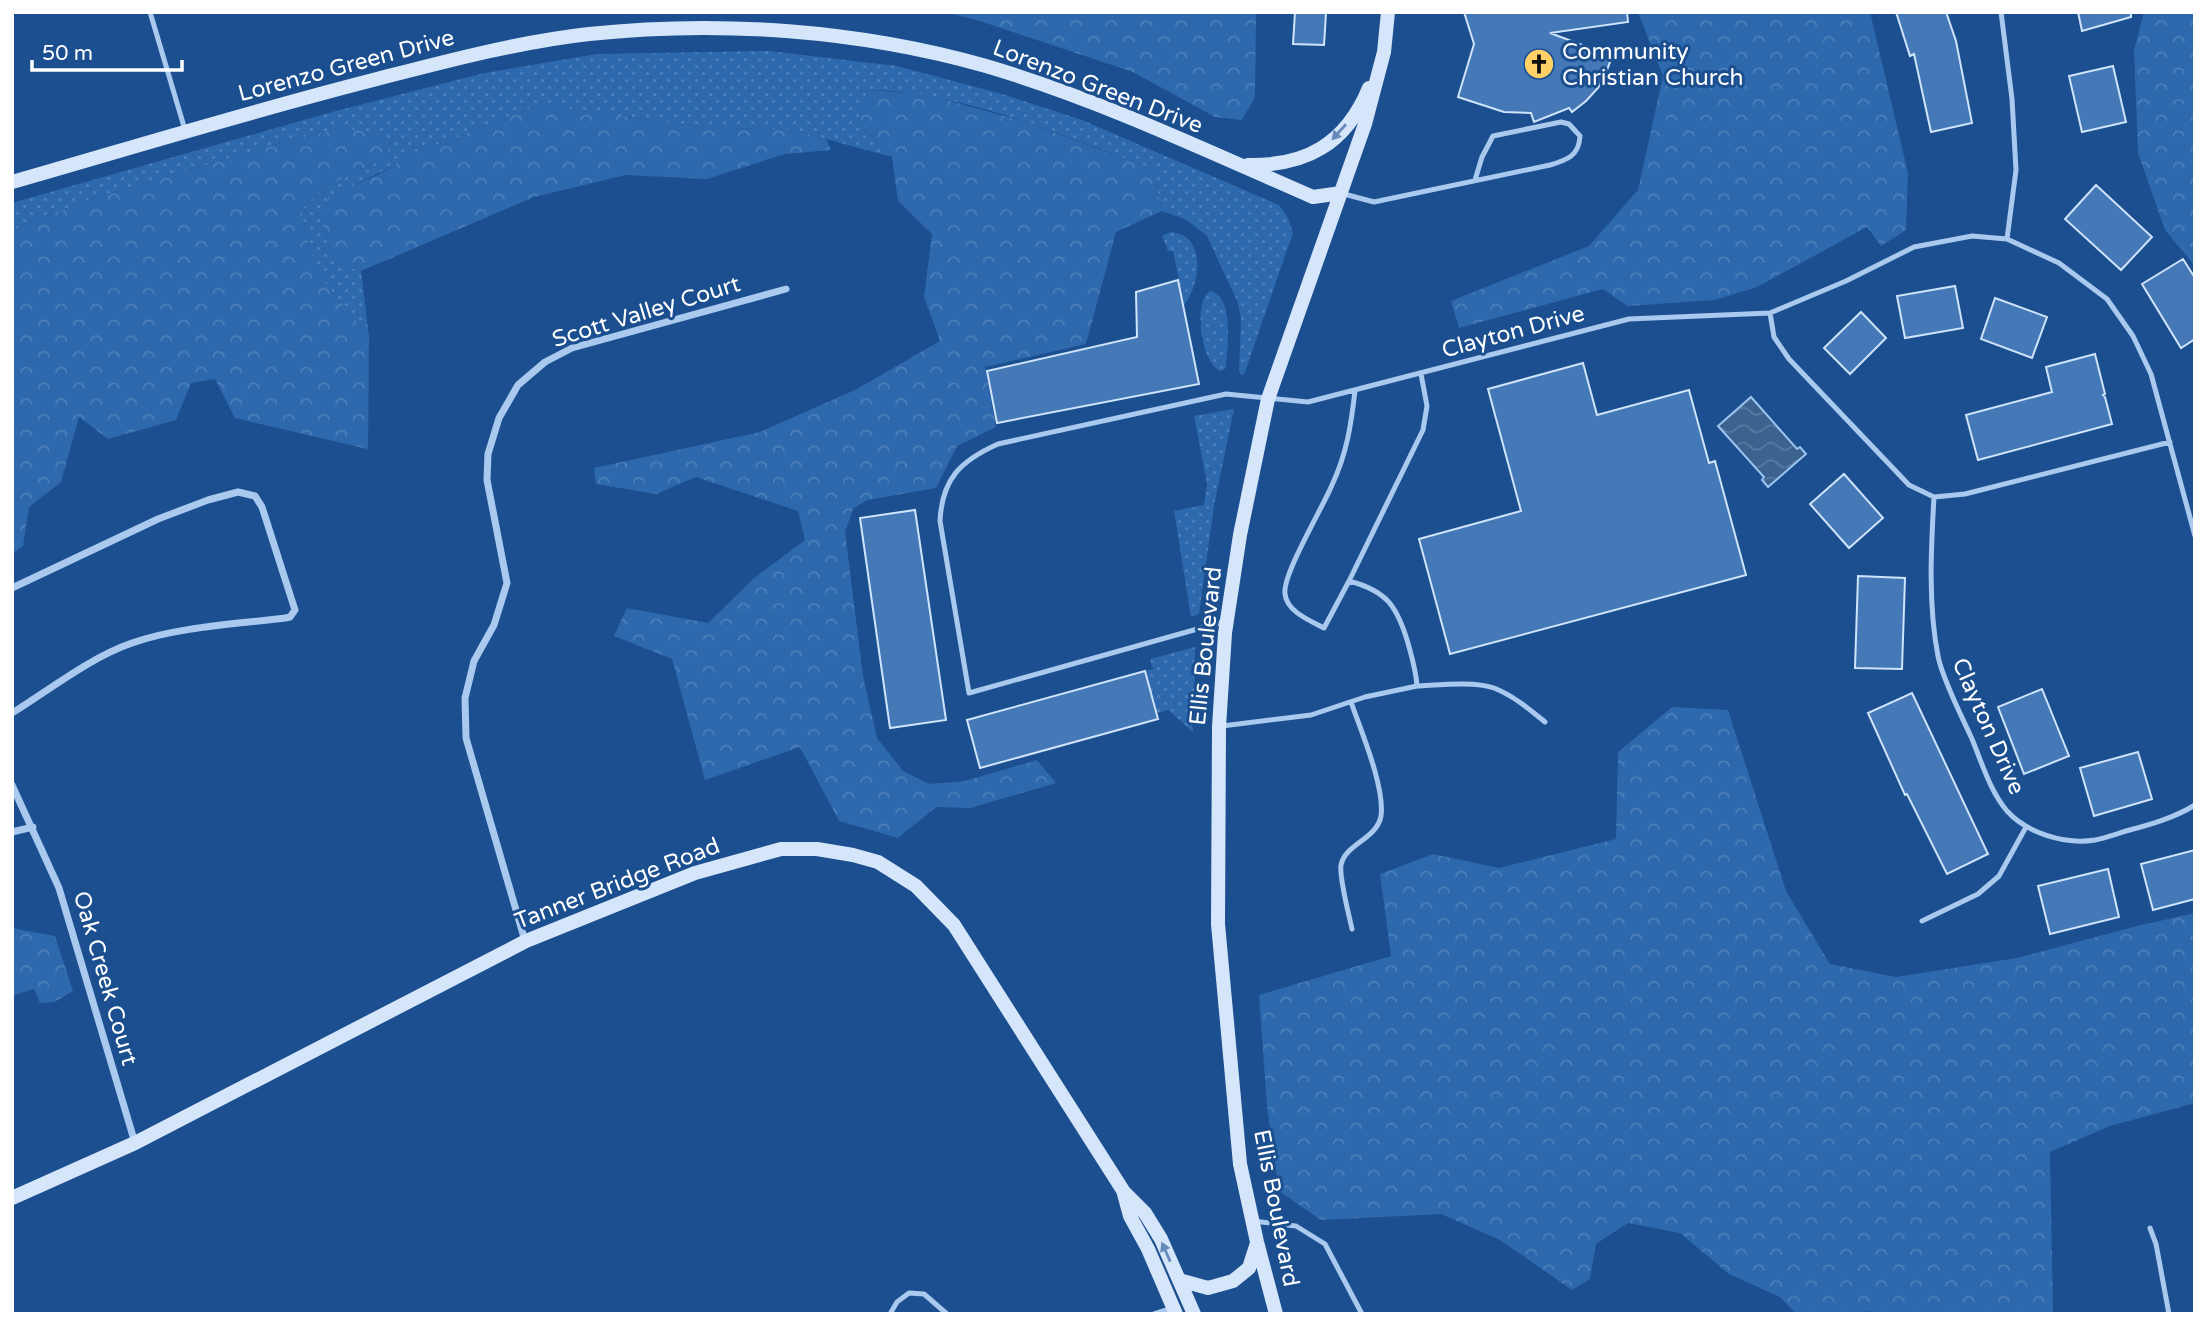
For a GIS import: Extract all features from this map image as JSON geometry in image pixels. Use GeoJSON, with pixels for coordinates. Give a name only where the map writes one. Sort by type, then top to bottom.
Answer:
{"type":"FeatureCollection","features":[{"type":"Feature","properties":{"kind":"main road","name":"Ellis Boulevard"},"geometry":{"type":"LineString","coordinates":[[1273,1310],[1240,1164],[1219,924],[1219,727],[1227,620],[1240,535],[1268,399],[1365,124],[1384,52],[1388,12]]}},
{"type":"Feature","properties":{"kind":"main road","name":"Lorenzo Green Drive"},"geometry":{"type":"LineString","coordinates":[[12,182],[325,92],[453,59],[586,35],[697,28],[764,30],[866,41],[986,66],[1127,116],[1313,197],[1340,193]]}},
{"type":"Feature","properties":{"kind":"main road"},"geometry":{"type":"LineString","coordinates":[[1219,156],[1246,165],[1263,165],[1295,161],[1317,152],[1339,133],[1363,103],[1384,52]]}},
{"type":"Feature","properties":{"kind":"main road","name":"Tanner Bridge Road"},"geometry":{"type":"LineString","coordinates":[[12,1198],[135,1143],[526,941],[695,873],[781,849],[817,849],[878,862],[916,886],[954,925],[1124,1192],[1145,1213],[1161,1240],[1191,1308]]}},
{"type":"Feature","properties":{"kind":"main road","name":"Tanner Bridge Road"},"geometry":{"type":"LineString","coordinates":[[1124,1192],[1130,1216],[1148,1249],[1175,1311]]}},
{"type":"Feature","properties":{"kind":"main road"},"geometry":{"type":"LineString","coordinates":[[1179,1280],[1208,1288],[1233,1281],[1250,1268],[1257,1242]]}},
{"type":"Feature","properties":{"kind":"street","name":"Scott Valley Court"},"geometry":{"type":"LineString","coordinates":[[526,941],[467,738],[466,724],[465,698],[474,661],[494,625],[507,583],[486,480],[488,454],[499,418],[518,385],[545,362],[572,348],[786,289]]}},
{"type":"Feature","properties":{"kind":"street"},"geometry":{"type":"LineString","coordinates":[[12,588],[158,519],[238,492],[255,496],[262,507],[295,610],[290,617],[164,635],[131,643],[95,661],[12,713]]}},
{"type":"Feature","properties":{"kind":"street","name":"Oak Creek Court"},"geometry":{"type":"LineString","coordinates":[[12,785],[60,888],[135,1143]]}},
{"type":"Feature","properties":{"kind":"street"},"geometry":{"type":"LineString","coordinates":[[12,832],[33,827]]}},
{"type":"Feature","properties":{"kind":"lane"},"geometry":{"type":"LineString","coordinates":[[150,12],[186,132]]}},
{"type":"Feature","properties":{"kind":"lane"},"geometry":{"type":"LineString","coordinates":[[2001,12],[2012,99],[2016,170],[2007,239]]}},
{"type":"Feature","properties":{"kind":"lane"},"geometry":{"type":"LineString","coordinates":[[1340,193],[1374,202],[1475,180],[1568,159],[1580,146],[1580,136],[1569,124],[1561,122],[1500,133],[1488,142],[1475,180]]}},
{"type":"Feature","properties":{"kind":"lane","name":"Clayton Drive"},"geometry":{"type":"LineString","coordinates":[[1227,620],[969,693],[940,521],[941,502],[947,484],[958,469],[975,454],[998,444],[1226,394],[1308,402],[1629,319],[1770,313],[1846,281],[1914,247],[1972,236],[2007,239],[2059,263],[2107,299],[2133,336],[2151,374],[2195,536]]}},
{"type":"Feature","properties":{"kind":"lane"},"geometry":{"type":"LineString","coordinates":[[1770,313],[1774,337],[1789,359],[1909,485],[1934,496],[1965,494],[2170,442]]}},
{"type":"Feature","properties":{"kind":"lane"},"geometry":{"type":"LineString","coordinates":[[1355,391],[1350,438],[1333,484],[1288,577],[1284,594],[1293,610],[1324,628],[1423,430],[1427,406],[1421,374]]}},
{"type":"Feature","properties":{"kind":"lane","name":"Clayton Drive"},"geometry":{"type":"LineString","coordinates":[[1934,496],[1933,617],[1938,658],[1991,786],[2007,810],[2026,827],[2044,835],[2094,840],[2144,826],[2195,805]]}},
{"type":"Feature","properties":{"kind":"lane"},"geometry":{"type":"LineString","coordinates":[[1349,580],[1368,586],[1386,597],[1399,615],[1416,668],[1416,686]]}},
{"type":"Feature","properties":{"kind":"lane"},"geometry":{"type":"LineString","coordinates":[[1219,727],[1311,715],[1416,686],[1491,687],[1514,698],[1545,722]]}},
{"type":"Feature","properties":{"kind":"lane"},"geometry":{"type":"LineString","coordinates":[[1351,702],[1378,787],[1381,818],[1375,829],[1346,854],[1340,866],[1352,929]]}},
{"type":"Feature","properties":{"kind":"lane"},"geometry":{"type":"LineString","coordinates":[[1922,920],[1978,894],[1999,876],[2026,827]]}},
{"type":"Feature","properties":{"kind":"lane"},"geometry":{"type":"LineString","coordinates":[[1253,1221],[1296,1226],[1325,1244],[1362,1314]]}},
{"type":"Feature","properties":{"kind":"lane"},"geometry":{"type":"LineString","coordinates":[[2150,1228],[2156,1244],[2169,1314]]}},
{"type":"Feature","properties":{"kind":"lane"},"geometry":{"type":"LineString","coordinates":[[890,1314],[897,1302],[909,1293],[924,1294],[947,1314]]}},
{"type":"Feature","properties":{"kind":"lane"},"geometry":{"type":"LineString","coordinates":[[1154,1314],[1191,1308]]}},
{"type":"Feature","properties":{"kind":"green space"},"geometry":{"type":"Polygon","coordinates":[[[945,12],[1256,12],[1255,97],[1242,120],[1215,117],[1133,72],[945,12]]]}},
{"type":"Feature","properties":{"kind":"green space"},"geometry":{"type":"Polygon","coordinates":[[[1638,12],[1870,12],[1908,173],[1906,230],[1881,246],[1867,227],[1757,287],[1715,300],[1627,306],[1603,289],[1459,328],[1451,301],[1589,246],[1638,190],[1663,76],[1638,12]]]}},
{"type":"Feature","properties":{"kind":"green space"},"geometry":{"type":"Polygon","coordinates":[[[2144,12],[2195,12],[2195,266],[2165,230],[2138,153],[2134,50],[2144,12]]]}},
{"type":"Feature","properties":{"kind":"green space"},"geometry":{"type":"Polygon","coordinates":[[[769,51],[897,66],[1002,94],[1082,120],[1279,205],[1288,218],[1293,233],[1245,372],[1241,375],[1239,370],[1241,320],[1238,303],[1207,236],[1187,220],[1162,211],[1153,169],[1012,118],[939,98],[902,92],[867,90],[860,124],[892,157],[789,129],[707,128],[539,105],[470,131],[449,142],[423,147],[394,166],[329,197],[322,225],[335,264],[361,271],[369,337],[318,274],[304,229],[302,209],[326,186],[390,156],[342,128],[288,141],[87,200],[12,230],[12,203],[332,112],[484,73],[597,54],[769,51]]]}},
{"type":"Feature","properties":{"kind":"green space"},"geometry":{"type":"Polygon","coordinates":[[[867,90],[925,94],[1026,122],[1153,169],[1162,211],[1116,232],[1086,344],[985,367],[996,427],[957,446],[936,488],[867,500],[853,509],[845,532],[863,676],[877,738],[903,771],[929,784],[965,781],[1037,760],[1056,783],[970,808],[936,807],[898,838],[839,821],[800,747],[705,780],[672,659],[614,636],[627,608],[708,623],[753,579],[805,540],[798,511],[696,477],[656,494],[596,484],[594,468],[760,432],[855,390],[940,341],[924,297],[932,234],[898,201],[892,157],[860,124],[867,90]]]}},
{"type":"Feature","properties":{"kind":"green space"},"geometry":{"type":"Polygon","coordinates":[[[539,105],[707,128],[789,129],[826,139],[831,150],[785,154],[707,179],[626,175],[534,197],[361,271],[335,264],[322,224],[329,196],[382,173],[423,147],[449,142],[470,131],[539,105]]]}},
{"type":"Feature","properties":{"kind":"green space"},"geometry":{"type":"Polygon","coordinates":[[[342,128],[383,134],[390,156],[326,186],[302,209],[304,229],[318,274],[369,337],[368,449],[235,418],[215,379],[191,383],[176,420],[108,439],[79,417],[61,482],[29,507],[23,546],[12,554],[12,230],[87,200],[288,141],[342,128]]]}},
{"type":"Feature","properties":{"kind":"green space"},"geometry":{"type":"Polygon","coordinates":[[[1170,232],[1182,235],[1190,241],[1195,250],[1197,273],[1190,296],[1184,305],[1173,251],[1168,251],[1162,236],[1170,232]]]}},
{"type":"Feature","properties":{"kind":"green space"},"geometry":{"type":"Polygon","coordinates":[[[1210,291],[1218,295],[1223,302],[1228,324],[1226,368],[1221,371],[1214,367],[1209,358],[1202,334],[1201,308],[1210,291]]]}},
{"type":"Feature","properties":{"kind":"green space"},"geometry":{"type":"Polygon","coordinates":[[[1234,409],[1214,506],[1199,614],[1191,617],[1174,511],[1204,505],[1207,484],[1194,416],[1234,409]]]}},
{"type":"Feature","properties":{"kind":"green space"},"geometry":{"type":"Polygon","coordinates":[[[1195,647],[1194,705],[1191,713],[1193,732],[1168,710],[1157,713],[1145,671],[1153,669],[1150,659],[1195,647]]]}},
{"type":"Feature","properties":{"kind":"green space"},"geometry":{"type":"Polygon","coordinates":[[[1672,707],[1728,710],[1786,891],[1830,964],[1896,977],[2017,958],[2195,913],[2195,1103],[2110,1126],[2050,1152],[2053,1314],[1880,1314],[1868,1311],[1866,1314],[1796,1314],[1780,1297],[1729,1274],[1680,1233],[1628,1223],[1596,1244],[1590,1279],[1572,1290],[1500,1240],[1441,1214],[1321,1220],[1279,1191],[1267,1106],[1259,995],[1391,956],[1380,874],[1433,854],[1499,868],[1616,839],[1618,752],[1672,707]]]}},
{"type":"Feature","properties":{"kind":"green space"},"geometry":{"type":"Polygon","coordinates":[[[12,928],[55,936],[73,991],[54,1002],[40,1003],[34,989],[12,996],[12,928]]]}},
{"type":"Feature","properties":{"kind":"water"},"geometry":{"type":"Polygon","coordinates":[[[1751,397],[1797,449],[1800,447],[1806,454],[1768,487],[1762,480],[1764,477],[1718,426],[1751,397]]]}},
{"type":"Feature","properties":{"kind":"building"},"geometry":{"type":"Polygon","coordinates":[[[1295,12],[1326,13],[1324,45],[1293,44],[1295,12]]]}},
{"type":"Feature","properties":{"kind":"building","name":"Community Christian Church"},"geometry":{"type":"Polygon","coordinates":[[[1464,12],[1627,12],[1628,22],[1550,33],[1612,56],[1598,88],[1586,101],[1572,112],[1569,108],[1534,122],[1531,113],[1504,112],[1458,97],[1474,44],[1464,12]]]}},
{"type":"Feature","properties":{"kind":"building"},"geometry":{"type":"Polygon","coordinates":[[[1896,12],[1946,12],[1956,41],[1972,123],[1931,132],[1914,54],[1910,56],[1896,12]]]}},
{"type":"Feature","properties":{"kind":"building"},"geometry":{"type":"Polygon","coordinates":[[[2078,12],[2131,12],[2131,17],[2082,31],[2078,12]]]}},
{"type":"Feature","properties":{"kind":"building"},"geometry":{"type":"Polygon","coordinates":[[[2113,66],[2126,122],[2082,132],[2069,76],[2113,66]]]}},
{"type":"Feature","properties":{"kind":"building"},"geometry":{"type":"Polygon","coordinates":[[[2096,185],[2152,237],[2121,270],[2065,219],[2096,185]]]}},
{"type":"Feature","properties":{"kind":"building"},"geometry":{"type":"Polygon","coordinates":[[[2183,259],[2195,278],[2195,339],[2181,348],[2142,284],[2183,259]]]}},
{"type":"Feature","properties":{"kind":"building"},"geometry":{"type":"Polygon","coordinates":[[[1178,280],[1199,384],[997,423],[987,371],[1137,337],[1136,292],[1178,280]]]}},
{"type":"Feature","properties":{"kind":"building"},"geometry":{"type":"Polygon","coordinates":[[[1955,286],[1963,328],[1905,338],[1897,296],[1955,286]]]}},
{"type":"Feature","properties":{"kind":"building"},"geometry":{"type":"Polygon","coordinates":[[[1995,298],[2047,317],[2032,358],[1981,339],[1995,298]]]}},
{"type":"Feature","properties":{"kind":"building"},"geometry":{"type":"Polygon","coordinates":[[[1861,312],[1886,338],[1850,374],[1824,348],[1861,312]]]}},
{"type":"Feature","properties":{"kind":"building"},"geometry":{"type":"Polygon","coordinates":[[[2095,354],[2112,424],[1978,460],[1966,415],[2052,392],[2046,367],[2095,354]]]}},
{"type":"Feature","properties":{"kind":"building"},"geometry":{"type":"Polygon","coordinates":[[[1583,363],[1597,415],[1689,390],[1709,463],[1715,461],[1746,575],[1450,654],[1419,539],[1521,511],[1488,389],[1583,363]]]}},
{"type":"Feature","properties":{"kind":"building"},"geometry":{"type":"Polygon","coordinates":[[[1844,474],[1883,518],[1849,548],[1810,504],[1844,474]]]}},
{"type":"Feature","properties":{"kind":"building"},"geometry":{"type":"Polygon","coordinates":[[[915,510],[946,720],[890,728],[860,518],[915,510]]]}},
{"type":"Feature","properties":{"kind":"building"},"geometry":{"type":"Polygon","coordinates":[[[1858,576],[1905,578],[1902,669],[1855,668],[1858,576]]]}},
{"type":"Feature","properties":{"kind":"building"},"geometry":{"type":"Polygon","coordinates":[[[1145,671],[1158,719],[980,768],[967,720],[1145,671]]]}},
{"type":"Feature","properties":{"kind":"building"},"geometry":{"type":"Polygon","coordinates":[[[2042,689],[2069,756],[2024,774],[1998,707],[2042,689]]]}},
{"type":"Feature","properties":{"kind":"building"},"geometry":{"type":"Polygon","coordinates":[[[1912,693],[1988,854],[1947,874],[1907,794],[1905,795],[1868,713],[1912,693]]]}},
{"type":"Feature","properties":{"kind":"building"},"geometry":{"type":"Polygon","coordinates":[[[2138,752],[2152,799],[2094,816],[2080,768],[2138,752]]]}},
{"type":"Feature","properties":{"kind":"building"},"geometry":{"type":"Polygon","coordinates":[[[2195,850],[2195,899],[2153,910],[2141,864],[2195,850]]]}},
{"type":"Feature","properties":{"kind":"building"},"geometry":{"type":"Polygon","coordinates":[[[2108,869],[2119,917],[2050,934],[2038,886],[2108,869]]]}},
{"type":"Feature","properties":{"kind":"place","name":"Community Christian Church"},"geometry":{"type":"Point","coordinates":[1539,64]}}]}
